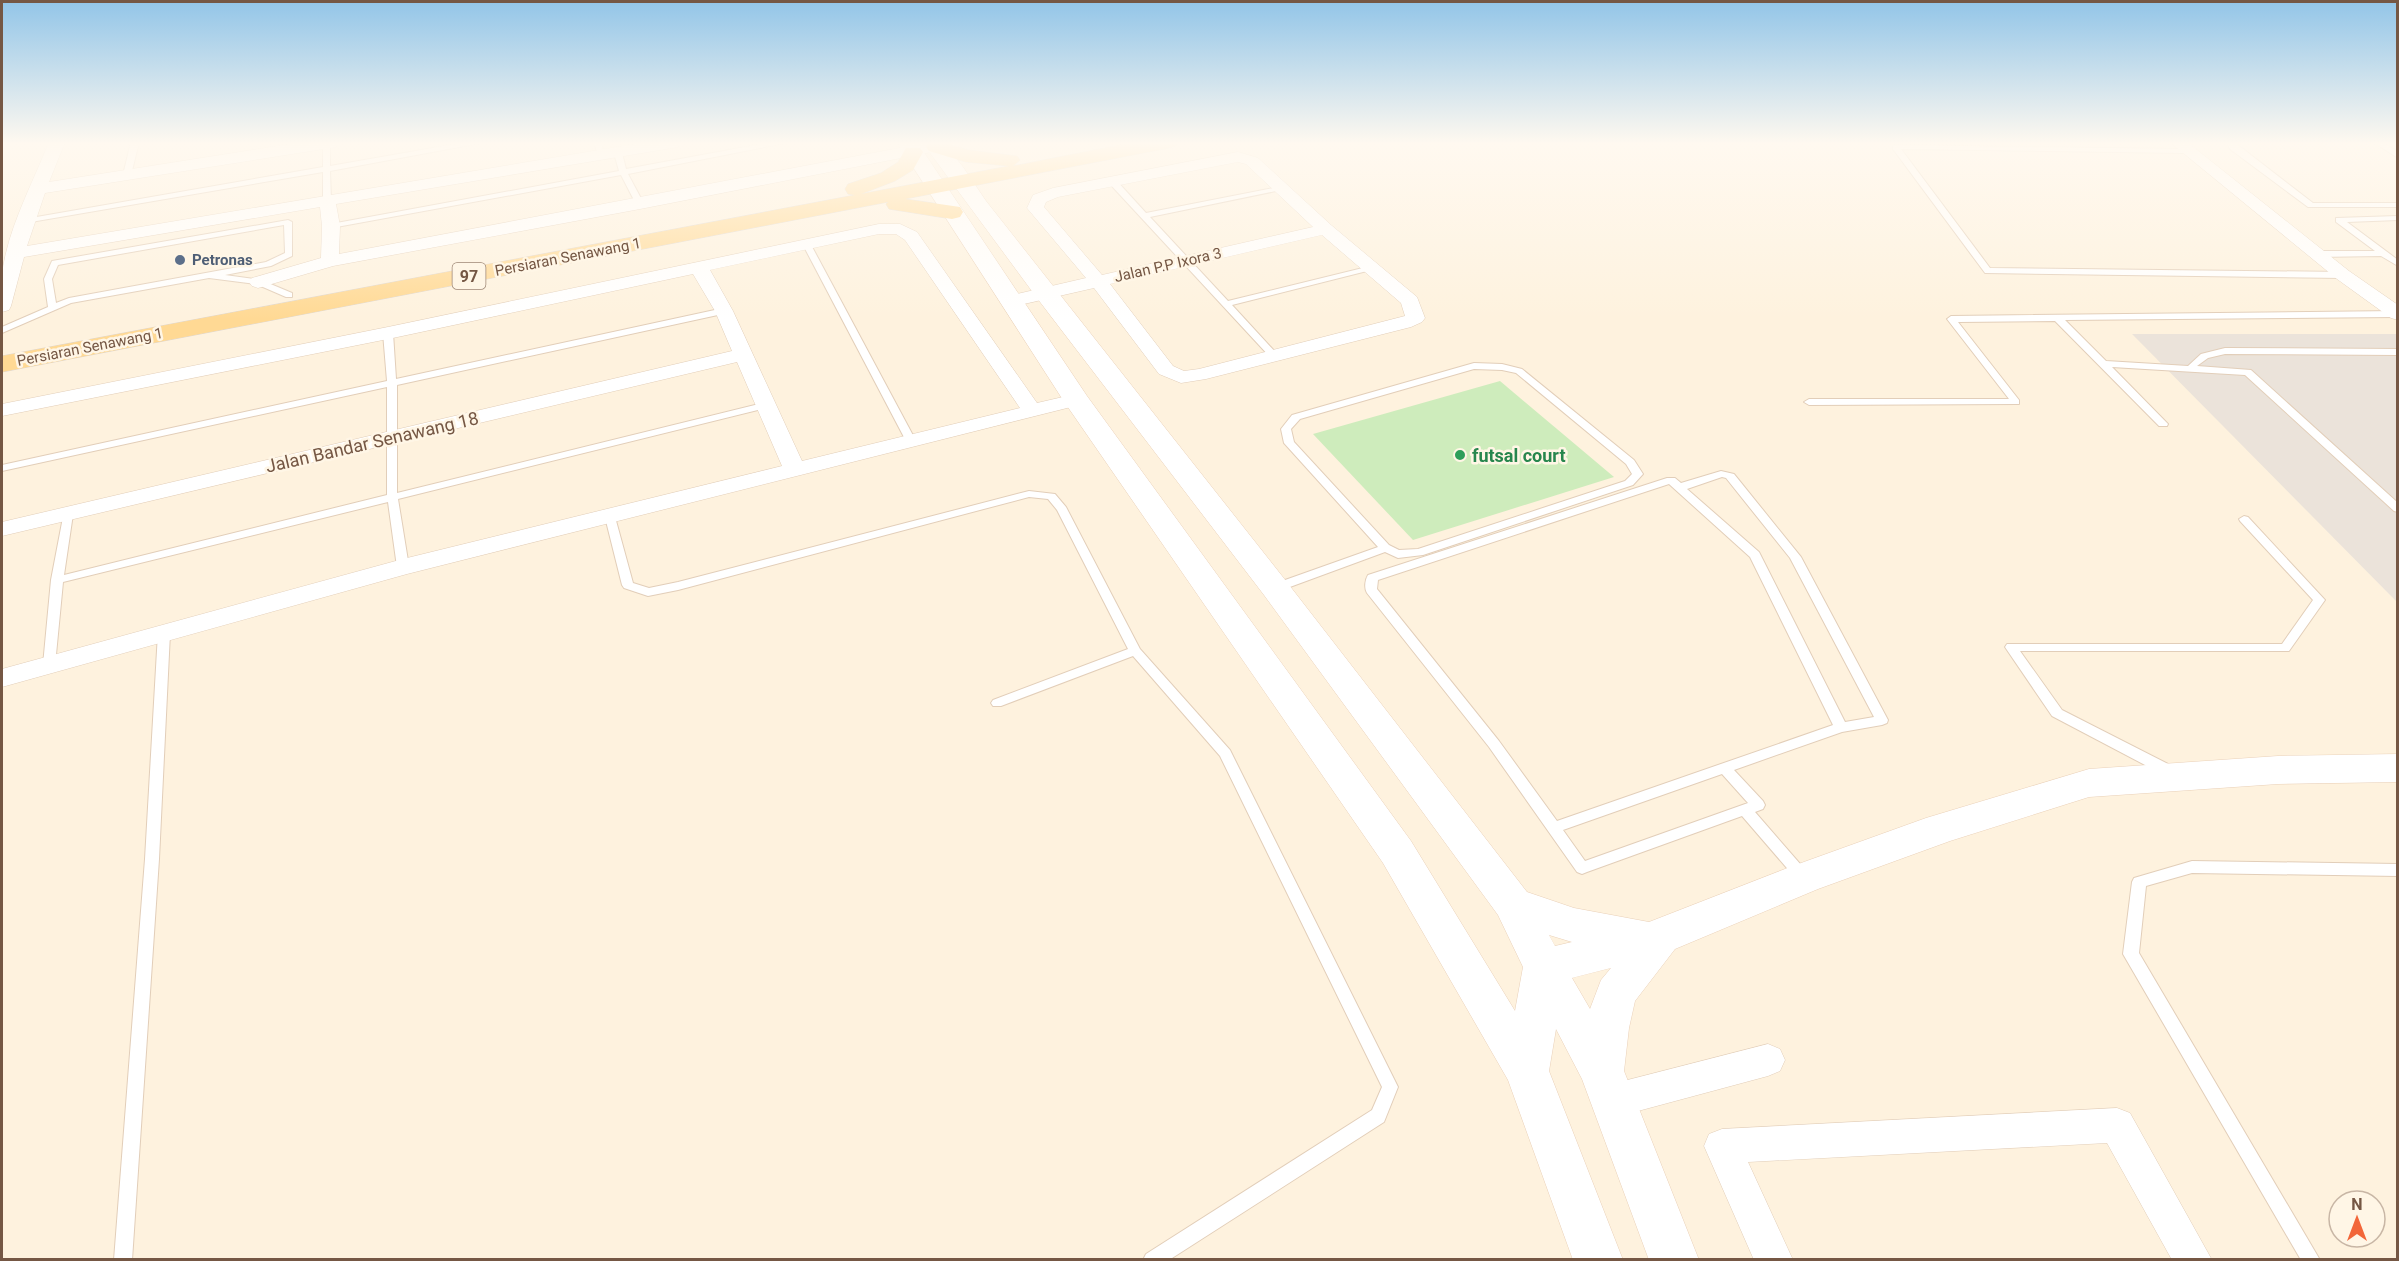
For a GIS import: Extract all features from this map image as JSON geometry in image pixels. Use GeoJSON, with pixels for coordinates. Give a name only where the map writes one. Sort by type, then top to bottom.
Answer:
{"type":"FeatureCollection","features":[{"type":"Feature","properties":{"kind":"main road","name":"Persiaran Senawang 1"},"geometry":{"type":"LineString","coordinates":[[2,348],[289,295],[832,201]]}},
{"type":"Feature","properties":{"kind":"main road","name":"Persiaran Senawang 1"},"geometry":{"type":"LineString","coordinates":[[2,364],[833,201]]}},
{"type":"Feature","properties":{"kind":"street"},"geometry":{"type":"LineString","coordinates":[[2,306],[5,277],[16,253],[33,201]]}},
{"type":"Feature","properties":{"kind":"street"},"geometry":{"type":"LineString","coordinates":[[16,253],[327,201],[331,226],[330,261]]}},
{"type":"Feature","properties":{"kind":"street"},"geometry":{"type":"LineString","coordinates":[[258,282],[330,261],[655,201]]}},
{"type":"Feature","properties":{"kind":"street"},"geometry":{"type":"LineString","coordinates":[[958,201],[1011,301],[1076,400],[1397,852],[1527,1071],[1598,1260]]}},
{"type":"Feature","properties":{"kind":"street"},"geometry":{"type":"LineString","coordinates":[[963,201],[1045,293],[1275,588],[1513,904],[1607,1086],[1674,1260]]}},
{"type":"Feature","properties":{"kind":"street"},"geometry":{"type":"LineString","coordinates":[[1038,201],[1035,208],[1098,281],[1166,370],[1181,377],[1199,375],[1404,323],[1415,318],[1410,301],[1295,201]]}},
{"type":"Feature","properties":{"kind":"street"},"geometry":{"type":"LineString","coordinates":[[2249,201],[2343,275],[2397,314]]}},
{"type":"Feature","properties":{"kind":"street"},"geometry":{"type":"LineString","coordinates":[[2,411],[388,333],[806,243],[879,229],[900,229],[911,236],[1033,412]]}},
{"type":"Feature","properties":{"kind":"street","name":"Jalan P.P Ixora 3"},"geometry":{"type":"LineString","coordinates":[[1011,301],[1325,229]]}},
{"type":"Feature","properties":{"kind":"street"},"geometry":{"type":"LineString","coordinates":[[698,266],[724,311],[794,469]]}},
{"type":"Feature","properties":{"kind":"street","name":"Jalan Bandar Senawang 18"},"geometry":{"type":"LineString","coordinates":[[2,529],[742,355]]}},
{"type":"Feature","properties":{"kind":"street"},"geometry":{"type":"LineString","coordinates":[[2,678],[403,567],[1076,400]]}},
{"type":"Feature","properties":{"kind":"street"},"geometry":{"type":"LineString","coordinates":[[1544,967],[1660,937],[1804,878],[1940,829],[2089,783],[2278,770],[2397,768]]}},
{"type":"Feature","properties":{"kind":"street"},"geometry":{"type":"LineString","coordinates":[[1513,904],[1546,918],[1582,928],[1611,934],[1660,937]]}},
{"type":"Feature","properties":{"kind":"street"},"geometry":{"type":"LineString","coordinates":[[1607,1086],[1607,1028],[1616,993],[1660,937]]}},
{"type":"Feature","properties":{"kind":"street"},"geometry":{"type":"LineString","coordinates":[[1527,1071],[1544,967]]}},
{"type":"Feature","properties":{"kind":"street"},"geometry":{"type":"LineString","coordinates":[[1607,1086],[1768,1060]]}},
{"type":"Feature","properties":{"kind":"street"},"geometry":{"type":"LineString","coordinates":[[1774,1260],[1722,1146],[2117,1125],[2193,1260]]}},
{"type":"Feature","properties":{"kind":"lane"},"geometry":{"type":"LineString","coordinates":[[25,221],[139,201]]}},
{"type":"Feature","properties":{"kind":"lane"},"geometry":{"type":"LineString","coordinates":[[331,226],[467,201]]}},
{"type":"Feature","properties":{"kind":"lane"},"geometry":{"type":"LineString","coordinates":[[1130,201],[1274,356]]}},
{"type":"Feature","properties":{"kind":"lane"},"geometry":{"type":"LineString","coordinates":[[1144,216],[1218,201]]}},
{"type":"Feature","properties":{"kind":"lane"},"geometry":{"type":"LineString","coordinates":[[1936,201],[1988,271],[2343,275]]}},
{"type":"Feature","properties":{"kind":"lane"},"geometry":{"type":"LineString","coordinates":[[2305,201],[2311,205],[2397,205]]}},
{"type":"Feature","properties":{"kind":"lane"},"geometry":{"type":"LineString","coordinates":[[2397,218],[2339,220],[2397,264]]}},
{"type":"Feature","properties":{"kind":"lane"},"geometry":{"type":"LineString","coordinates":[[2,330],[53,309],[69,301],[268,264],[289,254],[288,222],[55,263],[48,279],[53,309]]}},
{"type":"Feature","properties":{"kind":"lane"},"geometry":{"type":"LineString","coordinates":[[806,243],[911,441]]}},
{"type":"Feature","properties":{"kind":"lane"},"geometry":{"type":"LineString","coordinates":[[2317,254],[2383,253]]}},
{"type":"Feature","properties":{"kind":"lane"},"geometry":{"type":"LineString","coordinates":[[1227,304],[1371,269]]}},
{"type":"Feature","properties":{"kind":"lane"},"geometry":{"type":"LineString","coordinates":[[209,275],[258,282],[289,295]]}},
{"type":"Feature","properties":{"kind":"lane"},"geometry":{"type":"LineString","coordinates":[[2,468],[724,311]]}},
{"type":"Feature","properties":{"kind":"lane"},"geometry":{"type":"LineString","coordinates":[[1809,402],[2016,402],[1951,319],[2397,314]]}},
{"type":"Feature","properties":{"kind":"lane"},"geometry":{"type":"LineString","coordinates":[[2058,318],[2163,424]]}},
{"type":"Feature","properties":{"kind":"lane"},"geometry":{"type":"LineString","coordinates":[[388,333],[392,384],[392,496],[403,567]]}},
{"type":"Feature","properties":{"kind":"lane"},"geometry":{"type":"LineString","coordinates":[[2190,370],[2198,358],[2206,353],[2225,351],[2397,352]]}},
{"type":"Feature","properties":{"kind":"lane"},"geometry":{"type":"LineString","coordinates":[[2102,364],[2248,372],[2397,509]]}},
{"type":"Feature","properties":{"kind":"lane"},"geometry":{"type":"LineString","coordinates":[[1275,588],[1385,548],[1398,554],[1419,552],[1629,483],[1638,474],[1630,462],[1520,370],[1474,366],[1296,417],[1286,429],[1289,443],[1385,548]]}},
{"type":"Feature","properties":{"kind":"lane"},"geometry":{"type":"LineString","coordinates":[[57,580],[766,405]]}},
{"type":"Feature","properties":{"kind":"lane"},"geometry":{"type":"LineString","coordinates":[[1554,828],[1841,727],[1882,720],[1795,557],[1730,476],[1721,474],[1681,487]]}},
{"type":"Feature","properties":{"kind":"lane"},"geometry":{"type":"LineString","coordinates":[[1724,768],[1758,805],[1582,868],[1494,744],[1371,590],[1372,578],[1668,480],[1674,481],[1755,555],[1841,727]]}},
{"type":"Feature","properties":{"kind":"lane"},"geometry":{"type":"LineString","coordinates":[[610,517],[628,585],[648,592],[1029,494],[1051,496],[1062,509],[1135,651],[1225,753],[1390,1087],[1378,1116],[1152,1260]]}},
{"type":"Feature","properties":{"kind":"lane"},"geometry":{"type":"LineString","coordinates":[[49,665],[57,580],[68,514]]}},
{"type":"Feature","properties":{"kind":"lane"},"geometry":{"type":"LineString","coordinates":[[2178,776],[2057,713],[2011,647],[2285,648],[2319,600],[2244,519]]}},
{"type":"Feature","properties":{"kind":"lane"},"geometry":{"type":"LineString","coordinates":[[123,1260],[152,859],[164,633]]}},
{"type":"Feature","properties":{"kind":"lane"},"geometry":{"type":"LineString","coordinates":[[997,703],[1135,651]]}},
{"type":"Feature","properties":{"kind":"lane"},"geometry":{"type":"LineString","coordinates":[[1745,810],[1804,878]]}},
{"type":"Feature","properties":{"kind":"lane"},"geometry":{"type":"LineString","coordinates":[[2311,1260],[2131,954],[2139,882],[2192,867],[2397,870]]}},
{"type":"Feature","properties":{"kind":"shaded area"},"geometry":{"type":"Polygon","coordinates":[[[2132,334],[2397,334],[2397,602],[2132,334]]]}},
{"type":"Feature","properties":{"kind":"green space","name":"futsal court"},"geometry":{"type":"Polygon","coordinates":[[[1500,381],[1614,477],[1413,540],[1313,434],[1500,381]]]}},
{"type":"Feature","properties":{"kind":"place","name":"Petronas"},"geometry":{"type":"Point","coordinates":[180,260]}},
{"type":"Feature","properties":{"kind":"place","name":"futsal court"},"geometry":{"type":"Point","coordinates":[1460,455]}}]}
